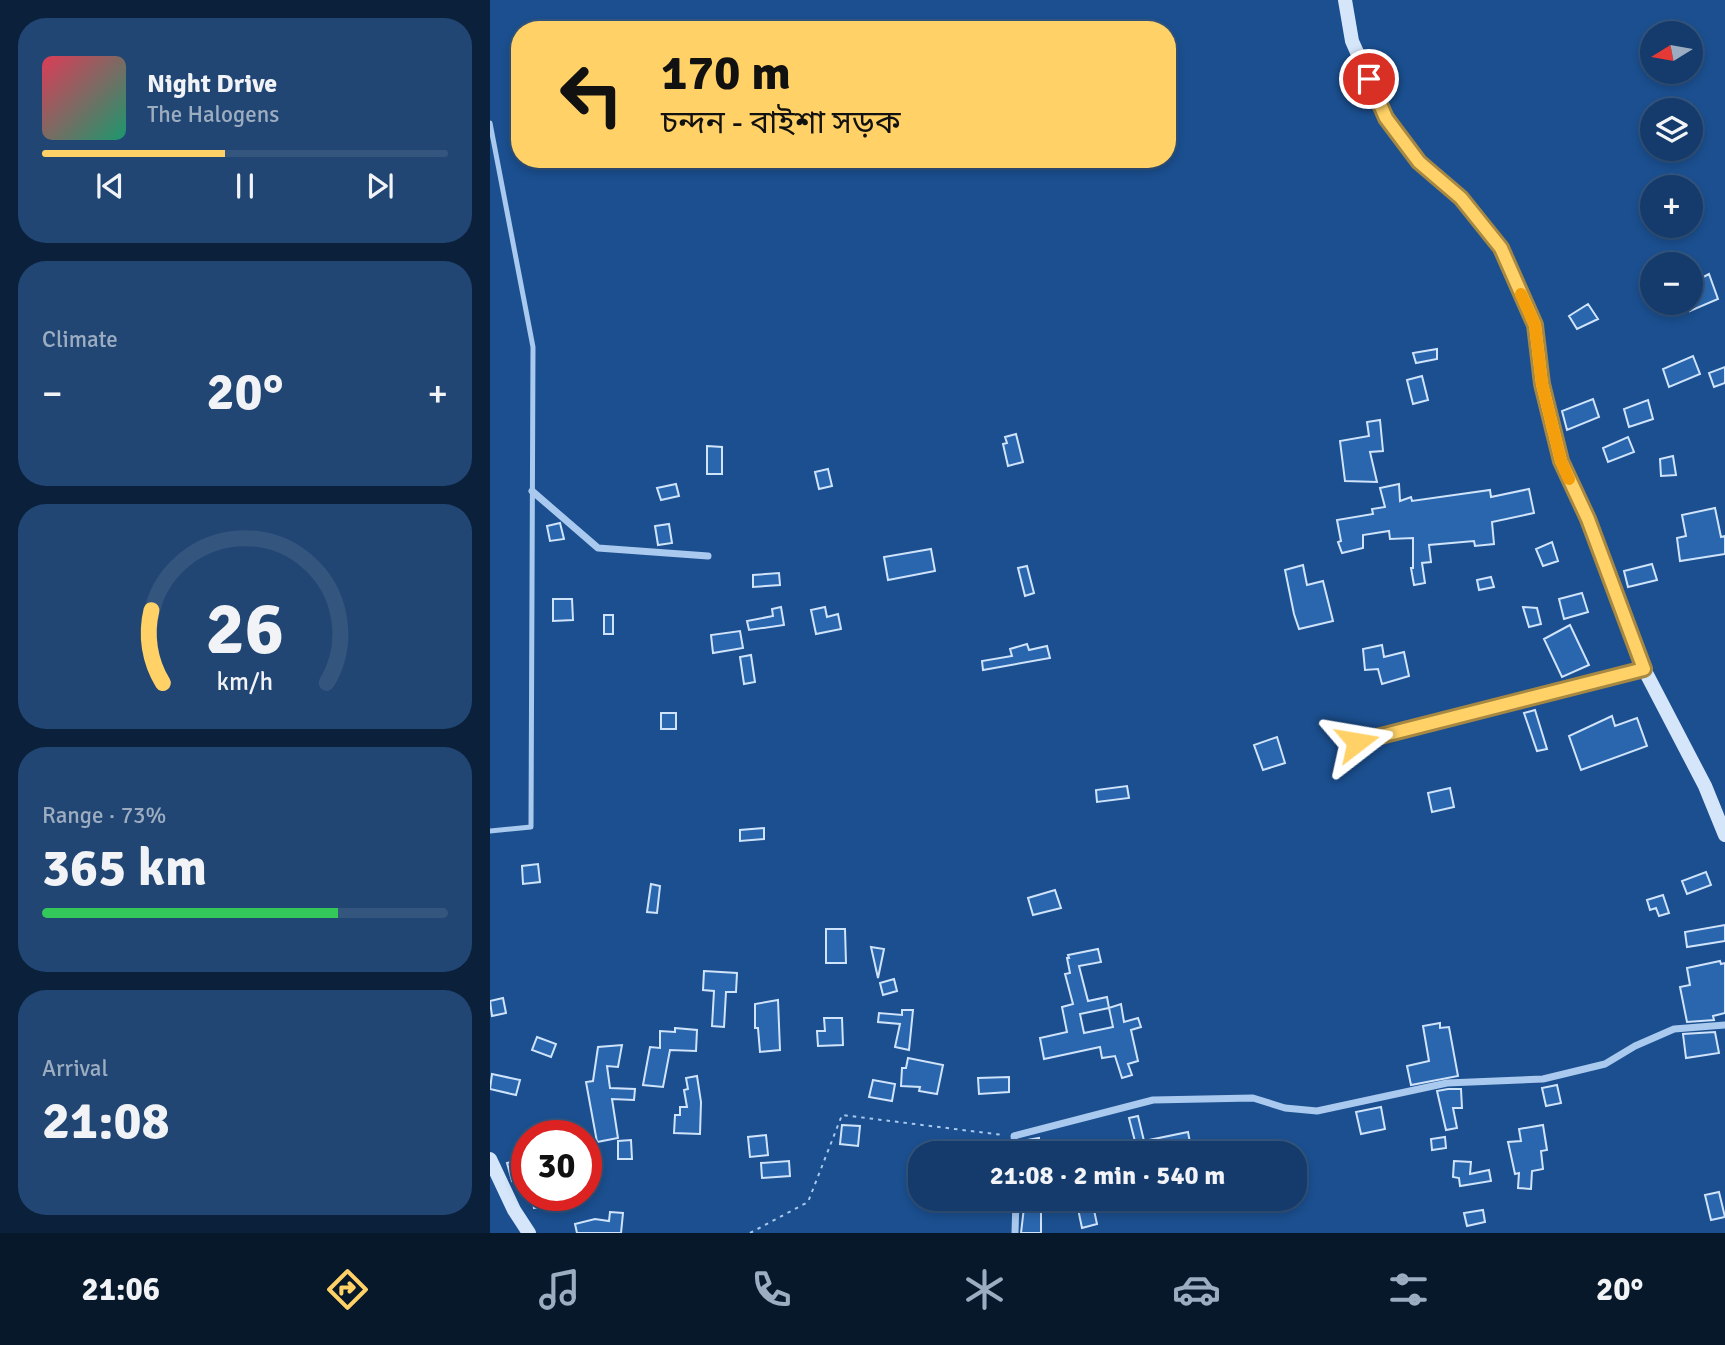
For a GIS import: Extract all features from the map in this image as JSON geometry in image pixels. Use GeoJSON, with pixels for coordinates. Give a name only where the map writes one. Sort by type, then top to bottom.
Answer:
{"type":"FeatureCollection","features":[{"type":"Feature","properties":{"kind":"main road"},"geometry":{"type":"LineString","coordinates":[[1345,0],[1352,41],[1386,118],[1419,162],[1461,198],[1501,248],[1507,261],[1535,325],[1542,384],[1561,461],[1588,519],[1644,669],[1705,786],[1725,835]]}},
{"type":"Feature","properties":{"kind":"main road"},"geometry":{"type":"LineString","coordinates":[[490,1159],[514,1210],[529,1233]]}},
{"type":"Feature","properties":{"kind":"street"},"geometry":{"type":"LineString","coordinates":[[533,491],[598,548],[708,556]]}},
{"type":"Feature","properties":{"kind":"street"},"geometry":{"type":"LineString","coordinates":[[1357,742],[1644,669]]}},
{"type":"Feature","properties":{"kind":"street"},"geometry":{"type":"LineString","coordinates":[[1015,1141],[1014,1136],[1153,1100],[1253,1098],[1285,1108],[1317,1111],[1447,1083],[1543,1079],[1605,1064],[1636,1046],[1674,1030],[1725,1025]]}},
{"type":"Feature","properties":{"kind":"street"},"geometry":{"type":"LineString","coordinates":[[1016,1211],[1016,1233]]}},
{"type":"Feature","properties":{"kind":"lane"},"geometry":{"type":"LineString","coordinates":[[490,123],[533,347],[531,827],[490,831]]}},
{"type":"Feature","properties":{"kind":"path"},"geometry":{"type":"LineString","coordinates":[[750,1233],[808,1202],[842,1115],[1014,1136]]}},
{"type":"Feature","properties":{"kind":"building"},"geometry":{"type":"Polygon","coordinates":[[[1709,274],[1718,299],[1703,305],[1703,277],[1709,274]]]}},
{"type":"Feature","properties":{"kind":"building"},"geometry":{"type":"Polygon","coordinates":[[[1588,304],[1598,319],[1577,329],[1569,316],[1588,304]]]}},
{"type":"Feature","properties":{"kind":"building"},"geometry":{"type":"Polygon","coordinates":[[[1437,349],[1437,359],[1416,363],[1413,353],[1437,349]]]}},
{"type":"Feature","properties":{"kind":"building"},"geometry":{"type":"Polygon","coordinates":[[[1693,356],[1700,374],[1669,387],[1663,369],[1693,356]]]}},
{"type":"Feature","properties":{"kind":"building"},"geometry":{"type":"Polygon","coordinates":[[[1725,367],[1725,383],[1714,387],[1709,373],[1725,367]]]}},
{"type":"Feature","properties":{"kind":"building"},"geometry":{"type":"Polygon","coordinates":[[[1422,376],[1428,400],[1413,404],[1407,380],[1422,376]]]}},
{"type":"Feature","properties":{"kind":"building"},"geometry":{"type":"Polygon","coordinates":[[[1593,399],[1599,417],[1567,430],[1562,411],[1593,399]]]}},
{"type":"Feature","properties":{"kind":"building"},"geometry":{"type":"Polygon","coordinates":[[[1648,400],[1653,419],[1629,427],[1624,409],[1648,400]]]}},
{"type":"Feature","properties":{"kind":"building"},"geometry":{"type":"Polygon","coordinates":[[[1380,420],[1383,451],[1370,452],[1377,482],[1345,481],[1340,441],[1369,436],[1367,422],[1380,420]]]}},
{"type":"Feature","properties":{"kind":"building"},"geometry":{"type":"Polygon","coordinates":[[[1016,434],[1023,462],[1008,466],[1003,444],[1007,443],[1005,437],[1016,434]]]}},
{"type":"Feature","properties":{"kind":"building"},"geometry":{"type":"Polygon","coordinates":[[[1628,437],[1634,452],[1608,462],[1603,448],[1628,437]]]}},
{"type":"Feature","properties":{"kind":"building"},"geometry":{"type":"Polygon","coordinates":[[[707,446],[722,447],[722,474],[707,474],[707,446]]]}},
{"type":"Feature","properties":{"kind":"building"},"geometry":{"type":"Polygon","coordinates":[[[1673,456],[1676,475],[1661,476],[1660,459],[1673,456]]]}},
{"type":"Feature","properties":{"kind":"building"},"geometry":{"type":"Polygon","coordinates":[[[828,469],[832,486],[819,489],[815,472],[828,469]]]}},
{"type":"Feature","properties":{"kind":"building"},"geometry":{"type":"Polygon","coordinates":[[[676,484],[679,496],[661,500],[657,488],[676,484]]]}},
{"type":"Feature","properties":{"kind":"building"},"geometry":{"type":"Polygon","coordinates":[[[1399,484],[1400,501],[1411,497],[1412,501],[1490,490],[1491,497],[1529,489],[1534,513],[1492,522],[1494,544],[1475,546],[1474,541],[1429,545],[1431,562],[1422,563],[1425,583],[1414,585],[1411,568],[1413,538],[1390,539],[1389,531],[1363,535],[1363,548],[1342,553],[1338,542],[1341,541],[1337,520],[1373,514],[1372,509],[1385,507],[1380,488],[1399,484]]]}},
{"type":"Feature","properties":{"kind":"building"},"geometry":{"type":"Polygon","coordinates":[[[1715,508],[1721,537],[1725,536],[1725,554],[1680,561],[1677,538],[1686,536],[1682,515],[1715,508]]]}},
{"type":"Feature","properties":{"kind":"building"},"geometry":{"type":"Polygon","coordinates":[[[560,523],[564,539],[550,541],[547,526],[560,523]]]}},
{"type":"Feature","properties":{"kind":"building"},"geometry":{"type":"Polygon","coordinates":[[[669,524],[672,543],[658,545],[655,526],[669,524]]]}},
{"type":"Feature","properties":{"kind":"building"},"geometry":{"type":"Polygon","coordinates":[[[1552,542],[1558,561],[1543,566],[1536,549],[1552,542]]]}},
{"type":"Feature","properties":{"kind":"building"},"geometry":{"type":"Polygon","coordinates":[[[931,549],[935,571],[888,580],[884,557],[931,549]]]}},
{"type":"Feature","properties":{"kind":"building"},"geometry":{"type":"Polygon","coordinates":[[[1652,564],[1657,580],[1628,587],[1624,571],[1652,564]]]}},
{"type":"Feature","properties":{"kind":"building"},"geometry":{"type":"Polygon","coordinates":[[[1303,565],[1307,585],[1323,581],[1333,621],[1299,629],[1285,570],[1303,565]]]}},
{"type":"Feature","properties":{"kind":"building"},"geometry":{"type":"Polygon","coordinates":[[[1027,566],[1034,593],[1025,596],[1018,568],[1027,566]]]}},
{"type":"Feature","properties":{"kind":"building"},"geometry":{"type":"Polygon","coordinates":[[[779,573],[780,585],[753,587],[753,575],[779,573]]]}},
{"type":"Feature","properties":{"kind":"building"},"geometry":{"type":"Polygon","coordinates":[[[1491,577],[1494,587],[1479,590],[1477,580],[1491,577]]]}},
{"type":"Feature","properties":{"kind":"building"},"geometry":{"type":"Polygon","coordinates":[[[1582,593],[1588,612],[1564,619],[1559,599],[1582,593]]]}},
{"type":"Feature","properties":{"kind":"building"},"geometry":{"type":"Polygon","coordinates":[[[553,599],[572,599],[573,620],[553,621],[553,599]]]}},
{"type":"Feature","properties":{"kind":"building"},"geometry":{"type":"Polygon","coordinates":[[[781,607],[784,625],[749,630],[747,621],[773,616],[772,609],[781,607]]]}},
{"type":"Feature","properties":{"kind":"building"},"geometry":{"type":"Polygon","coordinates":[[[825,607],[827,617],[838,614],[841,629],[816,634],[811,610],[825,607]]]}},
{"type":"Feature","properties":{"kind":"building"},"geometry":{"type":"Polygon","coordinates":[[[1523,607],[1537,608],[1541,624],[1529,627],[1523,607]]]}},
{"type":"Feature","properties":{"kind":"building"},"geometry":{"type":"Polygon","coordinates":[[[604,615],[613,615],[613,634],[604,634],[604,615]]]}},
{"type":"Feature","properties":{"kind":"building"},"geometry":{"type":"Polygon","coordinates":[[[1570,625],[1589,665],[1562,677],[1544,639],[1570,625]]]}},
{"type":"Feature","properties":{"kind":"building"},"geometry":{"type":"Polygon","coordinates":[[[740,631],[743,648],[713,653],[711,635],[740,631]]]}},
{"type":"Feature","properties":{"kind":"building"},"geometry":{"type":"Polygon","coordinates":[[[1027,644],[1029,650],[1047,646],[1050,658],[983,670],[982,661],[1012,656],[1010,649],[1027,644]]]}},
{"type":"Feature","properties":{"kind":"building"},"geometry":{"type":"Polygon","coordinates":[[[1382,645],[1384,657],[1404,652],[1409,676],[1382,684],[1378,669],[1365,670],[1363,649],[1382,645]]]}},
{"type":"Feature","properties":{"kind":"building"},"geometry":{"type":"Polygon","coordinates":[[[751,655],[755,682],[744,684],[740,657],[751,655]]]}},
{"type":"Feature","properties":{"kind":"building"},"geometry":{"type":"Polygon","coordinates":[[[1535,710],[1547,749],[1537,751],[1524,713],[1535,710]]]}},
{"type":"Feature","properties":{"kind":"building"},"geometry":{"type":"Polygon","coordinates":[[[661,713],[676,713],[676,729],[661,729],[661,713]]]}},
{"type":"Feature","properties":{"kind":"building"},"geometry":{"type":"Polygon","coordinates":[[[1612,716],[1615,726],[1637,718],[1647,746],[1581,770],[1569,736],[1612,716]]]}},
{"type":"Feature","properties":{"kind":"building"},"geometry":{"type":"Polygon","coordinates":[[[1277,737],[1285,763],[1263,770],[1254,745],[1277,737]]]}},
{"type":"Feature","properties":{"kind":"building"},"geometry":{"type":"Polygon","coordinates":[[[1127,786],[1129,798],[1097,802],[1096,790],[1127,786]]]}},
{"type":"Feature","properties":{"kind":"building"},"geometry":{"type":"Polygon","coordinates":[[[1450,788],[1454,807],[1432,812],[1428,793],[1450,788]]]}},
{"type":"Feature","properties":{"kind":"building"},"geometry":{"type":"Polygon","coordinates":[[[764,828],[764,839],[740,841],[740,830],[764,828]]]}},
{"type":"Feature","properties":{"kind":"building"},"geometry":{"type":"Polygon","coordinates":[[[538,864],[540,882],[523,884],[522,866],[538,864]]]}},
{"type":"Feature","properties":{"kind":"building"},"geometry":{"type":"Polygon","coordinates":[[[1706,872],[1711,885],[1687,894],[1682,881],[1706,872]]]}},
{"type":"Feature","properties":{"kind":"building"},"geometry":{"type":"Polygon","coordinates":[[[651,884],[660,886],[657,913],[647,912],[651,884]]]}},
{"type":"Feature","properties":{"kind":"building"},"geometry":{"type":"Polygon","coordinates":[[[1055,890],[1061,908],[1033,915],[1028,898],[1055,890]]]}},
{"type":"Feature","properties":{"kind":"building"},"geometry":{"type":"Polygon","coordinates":[[[1663,895],[1669,913],[1659,916],[1656,908],[1650,910],[1647,900],[1663,895]]]}},
{"type":"Feature","properties":{"kind":"building"},"geometry":{"type":"Polygon","coordinates":[[[1725,925],[1725,941],[1687,947],[1685,932],[1725,925]]]}},
{"type":"Feature","properties":{"kind":"building"},"geometry":{"type":"Polygon","coordinates":[[[826,929],[845,929],[846,963],[826,963],[826,929]]]}},
{"type":"Feature","properties":{"kind":"building"},"geometry":{"type":"Polygon","coordinates":[[[871,947],[884,949],[878,978],[871,947]]]}},
{"type":"Feature","properties":{"kind":"building"},"geometry":{"type":"Polygon","coordinates":[[[1098,949],[1101,962],[1079,966],[1088,1001],[1107,997],[1109,1008],[1121,1004],[1124,1022],[1138,1018],[1141,1027],[1131,1030],[1138,1061],[1128,1064],[1132,1075],[1122,1078],[1115,1056],[1102,1058],[1100,1047],[1044,1059],[1040,1038],[1067,1032],[1062,1007],[1073,1004],[1065,974],[1070,973],[1068,955],[1098,949]],[[1109,1008],[1080,1014],[1084,1033],[1113,1027],[1109,1008]]]}},
{"type":"Feature","properties":{"kind":"building"},"geometry":{"type":"Polygon","coordinates":[[[1720,961],[1721,964],[1725,963],[1725,1013],[1713,1016],[1714,1020],[1687,1022],[1680,987],[1690,985],[1687,968],[1720,961]]]}},
{"type":"Feature","properties":{"kind":"building"},"geometry":{"type":"Polygon","coordinates":[[[704,971],[737,973],[736,992],[726,992],[724,1027],[712,1026],[714,991],[703,990],[704,971]]]}},
{"type":"Feature","properties":{"kind":"building"},"geometry":{"type":"Polygon","coordinates":[[[894,979],[897,991],[883,995],[880,983],[894,979]]]}},
{"type":"Feature","properties":{"kind":"building"},"geometry":{"type":"Polygon","coordinates":[[[503,998],[506,1013],[492,1016],[490,1001],[503,998]]]}},
{"type":"Feature","properties":{"kind":"building"},"geometry":{"type":"Polygon","coordinates":[[[778,1000],[780,1050],[760,1052],[758,1028],[755,1028],[755,1004],[778,1000]]]}},
{"type":"Feature","properties":{"kind":"building"},"geometry":{"type":"Polygon","coordinates":[[[902,1010],[913,1010],[909,1050],[895,1047],[900,1024],[878,1022],[879,1013],[902,1015],[902,1010]]]}},
{"type":"Feature","properties":{"kind":"building"},"geometry":{"type":"Polygon","coordinates":[[[824,1018],[842,1018],[843,1045],[818,1046],[817,1031],[825,1031],[824,1018]]]}},
{"type":"Feature","properties":{"kind":"building"},"geometry":{"type":"Polygon","coordinates":[[[1440,1023],[1440,1028],[1449,1027],[1458,1076],[1411,1085],[1407,1066],[1429,1061],[1423,1026],[1440,1023]]]}},
{"type":"Feature","properties":{"kind":"building"},"geometry":{"type":"Polygon","coordinates":[[[675,1028],[697,1030],[696,1051],[670,1050],[663,1087],[643,1085],[650,1047],[660,1048],[660,1031],[675,1032],[675,1028]]]}},
{"type":"Feature","properties":{"kind":"building"},"geometry":{"type":"Polygon","coordinates":[[[1715,1032],[1719,1053],[1686,1058],[1683,1034],[1715,1032]]]}},
{"type":"Feature","properties":{"kind":"building"},"geometry":{"type":"Polygon","coordinates":[[[537,1037],[556,1044],[551,1057],[532,1050],[537,1037]]]}},
{"type":"Feature","properties":{"kind":"building"},"geometry":{"type":"Polygon","coordinates":[[[622,1045],[618,1067],[607,1066],[610,1088],[635,1089],[634,1100],[612,1099],[618,1138],[602,1141],[602,1120],[593,1120],[586,1082],[593,1081],[598,1047],[622,1045]]]}},
{"type":"Feature","properties":{"kind":"building"},"geometry":{"type":"Polygon","coordinates":[[[908,1058],[943,1065],[937,1094],[919,1091],[920,1087],[901,1086],[902,1068],[906,1068],[908,1058]]]}},
{"type":"Feature","properties":{"kind":"building"},"geometry":{"type":"Polygon","coordinates":[[[492,1074],[520,1080],[516,1095],[490,1089],[492,1074]]]}},
{"type":"Feature","properties":{"kind":"building"},"geometry":{"type":"Polygon","coordinates":[[[697,1076],[701,1102],[700,1134],[674,1133],[675,1115],[680,1115],[680,1107],[687,1107],[684,1090],[688,1089],[686,1078],[697,1076]]]}},
{"type":"Feature","properties":{"kind":"building"},"geometry":{"type":"Polygon","coordinates":[[[1009,1077],[1009,1092],[979,1094],[978,1078],[1009,1077]]]}},
{"type":"Feature","properties":{"kind":"building"},"geometry":{"type":"Polygon","coordinates":[[[873,1080],[895,1084],[892,1101],[869,1097],[873,1080]]]}},
{"type":"Feature","properties":{"kind":"building"},"geometry":{"type":"Polygon","coordinates":[[[1557,1085],[1561,1103],[1546,1106],[1542,1088],[1557,1085]]]}},
{"type":"Feature","properties":{"kind":"building"},"geometry":{"type":"Polygon","coordinates":[[[1461,1089],[1462,1108],[1453,1108],[1457,1128],[1446,1130],[1437,1091],[1461,1089]]]}},
{"type":"Feature","properties":{"kind":"building"},"geometry":{"type":"Polygon","coordinates":[[[1381,1107],[1385,1129],[1361,1134],[1356,1112],[1381,1107]]]}},
{"type":"Feature","properties":{"kind":"building"},"geometry":{"type":"Polygon","coordinates":[[[1138,1116],[1144,1141],[1135,1141],[1129,1118],[1138,1116]]]}},
{"type":"Feature","properties":{"kind":"building"},"geometry":{"type":"Polygon","coordinates":[[[842,1125],[860,1126],[858,1146],[840,1144],[842,1125]]]}},
{"type":"Feature","properties":{"kind":"building"},"geometry":{"type":"Polygon","coordinates":[[[1543,1125],[1547,1150],[1541,1151],[1543,1169],[1532,1171],[1531,1189],[1518,1188],[1519,1173],[1515,1174],[1508,1142],[1521,1141],[1519,1129],[1543,1125]]]}},
{"type":"Feature","properties":{"kind":"building"},"geometry":{"type":"Polygon","coordinates":[[[1188,1132],[1190,1141],[1144,1141],[1188,1132]]]}},
{"type":"Feature","properties":{"kind":"building"},"geometry":{"type":"Polygon","coordinates":[[[766,1135],[768,1155],[750,1157],[748,1137],[766,1135]]]}},
{"type":"Feature","properties":{"kind":"building"},"geometry":{"type":"Polygon","coordinates":[[[1445,1137],[1446,1148],[1432,1150],[1431,1139],[1445,1137]]]}},
{"type":"Feature","properties":{"kind":"building"},"geometry":{"type":"Polygon","coordinates":[[[631,1140],[632,1159],[618,1159],[618,1141],[631,1140]]]}},
{"type":"Feature","properties":{"kind":"building"},"geometry":{"type":"Polygon","coordinates":[[[789,1161],[790,1176],[762,1178],[761,1163],[789,1161]]]}},
{"type":"Feature","properties":{"kind":"building"},"geometry":{"type":"Polygon","coordinates":[[[1454,1161],[1471,1162],[1470,1174],[1489,1170],[1491,1181],[1460,1186],[1459,1178],[1453,1177],[1454,1161]]]}},
{"type":"Feature","properties":{"kind":"building"},"geometry":{"type":"Polygon","coordinates":[[[511,1162],[511,1177],[507,1163],[511,1162]]]}},
{"type":"Feature","properties":{"kind":"building"},"geometry":{"type":"Polygon","coordinates":[[[1719,1192],[1725,1217],[1711,1220],[1705,1195],[1719,1192]]]}},
{"type":"Feature","properties":{"kind":"building"},"geometry":{"type":"Polygon","coordinates":[[[1483,1210],[1485,1222],[1467,1226],[1464,1213],[1483,1210]]]}},
{"type":"Feature","properties":{"kind":"building"},"geometry":{"type":"Polygon","coordinates":[[[1024,1211],[1041,1211],[1041,1233],[1021,1233],[1024,1211]]]}},
{"type":"Feature","properties":{"kind":"building"},"geometry":{"type":"Polygon","coordinates":[[[1078,1211],[1094,1211],[1097,1224],[1082,1228],[1078,1211]]]}},
{"type":"Feature","properties":{"kind":"building"},"geometry":{"type":"Polygon","coordinates":[[[610,1212],[623,1213],[621,1233],[577,1233],[575,1224],[595,1219],[609,1221],[610,1212]]]}},
{"type":"Feature","properties":{"kind":"slow traffic"},"geometry":{"type":"LineString","coordinates":[[1521,294],[1535,325],[1542,384],[1561,461],[1569,479]]}},
{"type":"Feature","properties":{"kind":"route"},"geometry":{"type":"LineString","coordinates":[[1357,742],[1644,669],[1588,519],[1561,461],[1542,384],[1535,325],[1501,248],[1461,198],[1419,162],[1386,118],[1369,79]]}}]}
